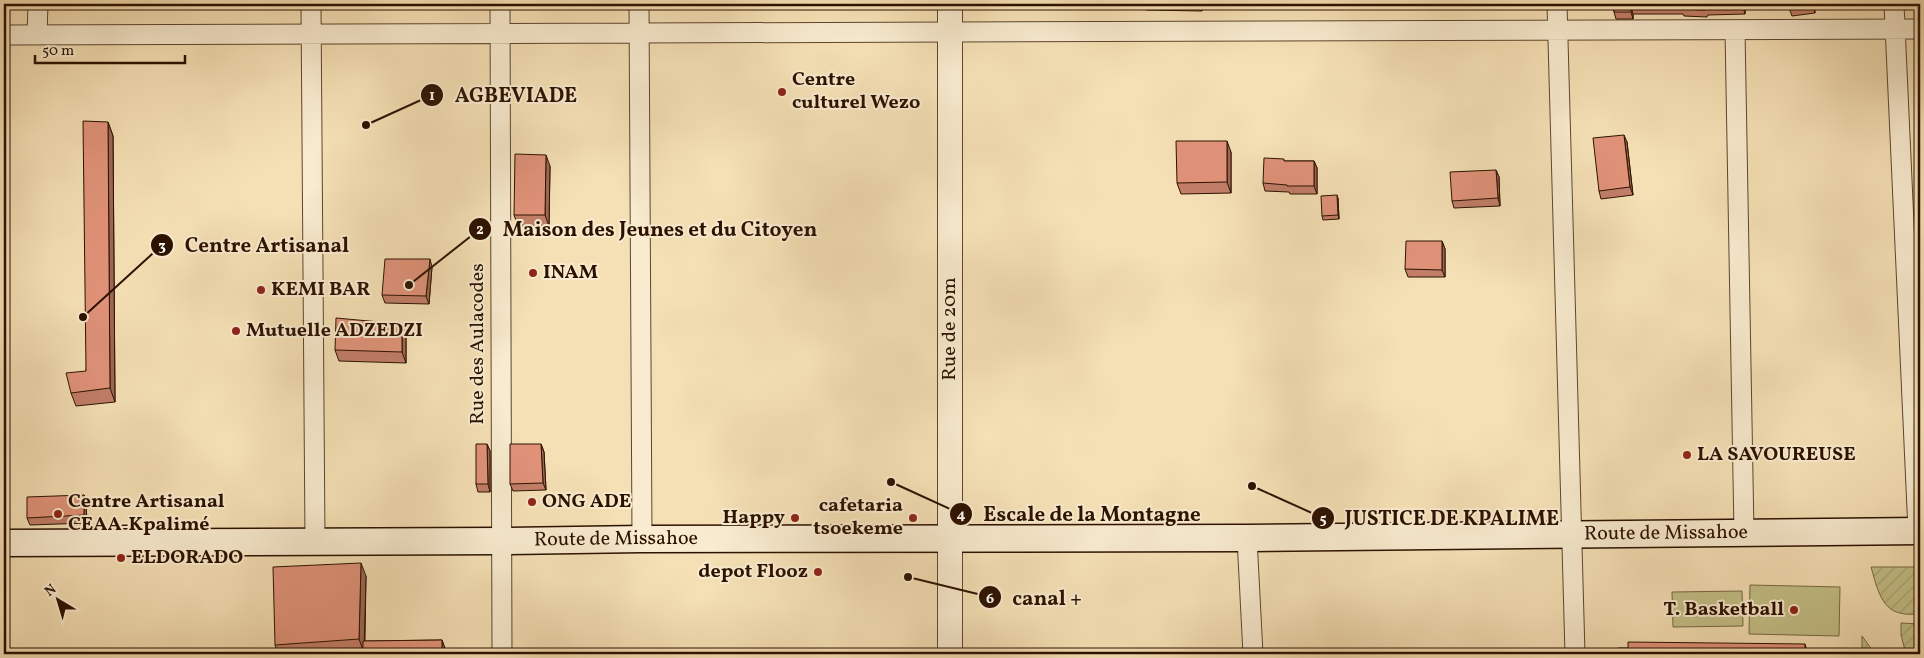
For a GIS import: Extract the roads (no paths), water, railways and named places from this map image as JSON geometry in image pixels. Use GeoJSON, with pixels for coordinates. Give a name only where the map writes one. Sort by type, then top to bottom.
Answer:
{"type":"FeatureCollection","features":[{"type":"Feature","properties":{"kind":"main road","name":"Route de Missahoe"},"geometry":{"type":"LineString","coordinates":[[4,543],[1248,538],[1919,531]]}},
{"type":"Feature","properties":{"kind":"street"},"geometry":{"type":"LineString","coordinates":[[37,35],[38,4]]}},
{"type":"Feature","properties":{"kind":"street"},"geometry":{"type":"LineString","coordinates":[[311,4],[315,541]]}},
{"type":"Feature","properties":{"kind":"street","name":"Rue des Aulacodes"},"geometry":{"type":"LineString","coordinates":[[500,4],[502,654]]}},
{"type":"Feature","properties":{"kind":"street"},"geometry":{"type":"LineString","coordinates":[[639,4],[642,539]]}},
{"type":"Feature","properties":{"kind":"street","name":"Rue de 20m"},"geometry":{"type":"LineString","coordinates":[[950,4],[950,654]]}},
{"type":"Feature","properties":{"kind":"street"},"geometry":{"type":"LineString","coordinates":[[1557,4],[1575,654]]}},
{"type":"Feature","properties":{"kind":"street"},"geometry":{"type":"LineString","coordinates":[[1894,4],[1919,531]]}},
{"type":"Feature","properties":{"kind":"street"},"geometry":{"type":"LineString","coordinates":[[4,35],[1920,29]]}},
{"type":"Feature","properties":{"kind":"street"},"geometry":{"type":"LineString","coordinates":[[1735,30],[1744,534]]}},
{"type":"Feature","properties":{"kind":"street"},"geometry":{"type":"LineString","coordinates":[[1248,538],[1253,654]]}},
{"type":"Feature","properties":{"kind":"place","name":"Centre culturel Wezo"},"geometry":{"type":"Point","coordinates":[782,92]}},
{"type":"Feature","properties":{"kind":"place","name":"AGBEVIADE"},"geometry":{"type":"Point","coordinates":[366,125]}},
{"type":"Feature","properties":{"kind":"place","name":"INAM"},"geometry":{"type":"Point","coordinates":[533,273]}},
{"type":"Feature","properties":{"kind":"place","name":"Maison des Jeunes et du Citoyen"},"geometry":{"type":"Point","coordinates":[409,285]}},
{"type":"Feature","properties":{"kind":"place","name":"KEMI BAR"},"geometry":{"type":"Point","coordinates":[261,290]}},
{"type":"Feature","properties":{"kind":"place","name":"Centre Artisanal"},"geometry":{"type":"Point","coordinates":[83,317]}},
{"type":"Feature","properties":{"kind":"place","name":"Mutuelle ADZEDZI"},"geometry":{"type":"Point","coordinates":[236,331]}},
{"type":"Feature","properties":{"kind":"place","name":"LA SAVOUREUSE"},"geometry":{"type":"Point","coordinates":[1687,455]}},
{"type":"Feature","properties":{"kind":"place","name":"Escale de la Montagne"},"geometry":{"type":"Point","coordinates":[891,482]}},
{"type":"Feature","properties":{"kind":"place","name":"JUSTICE DE KPALIME"},"geometry":{"type":"Point","coordinates":[1252,486]}},
{"type":"Feature","properties":{"kind":"place","name":"ONG ADE"},"geometry":{"type":"Point","coordinates":[532,502]}},
{"type":"Feature","properties":{"kind":"place","name":"Centre Artisanal CEAA-Kpalimé"},"geometry":{"type":"Point","coordinates":[58,514]}},
{"type":"Feature","properties":{"kind":"place","name":"Happy"},"geometry":{"type":"Point","coordinates":[795,518]}},
{"type":"Feature","properties":{"kind":"place","name":"cafetaria tsoekeme"},"geometry":{"type":"Point","coordinates":[913,518]}},
{"type":"Feature","properties":{"kind":"place","name":"ELDORADO"},"geometry":{"type":"Point","coordinates":[121,558]}},
{"type":"Feature","properties":{"kind":"place","name":"depot Flooz"},"geometry":{"type":"Point","coordinates":[818,572]}},
{"type":"Feature","properties":{"kind":"place","name":"canal +"},"geometry":{"type":"Point","coordinates":[908,577]}},
{"type":"Feature","properties":{"kind":"place","name":"T. Basketball"},"geometry":{"type":"Point","coordinates":[1794,610]}}]}
